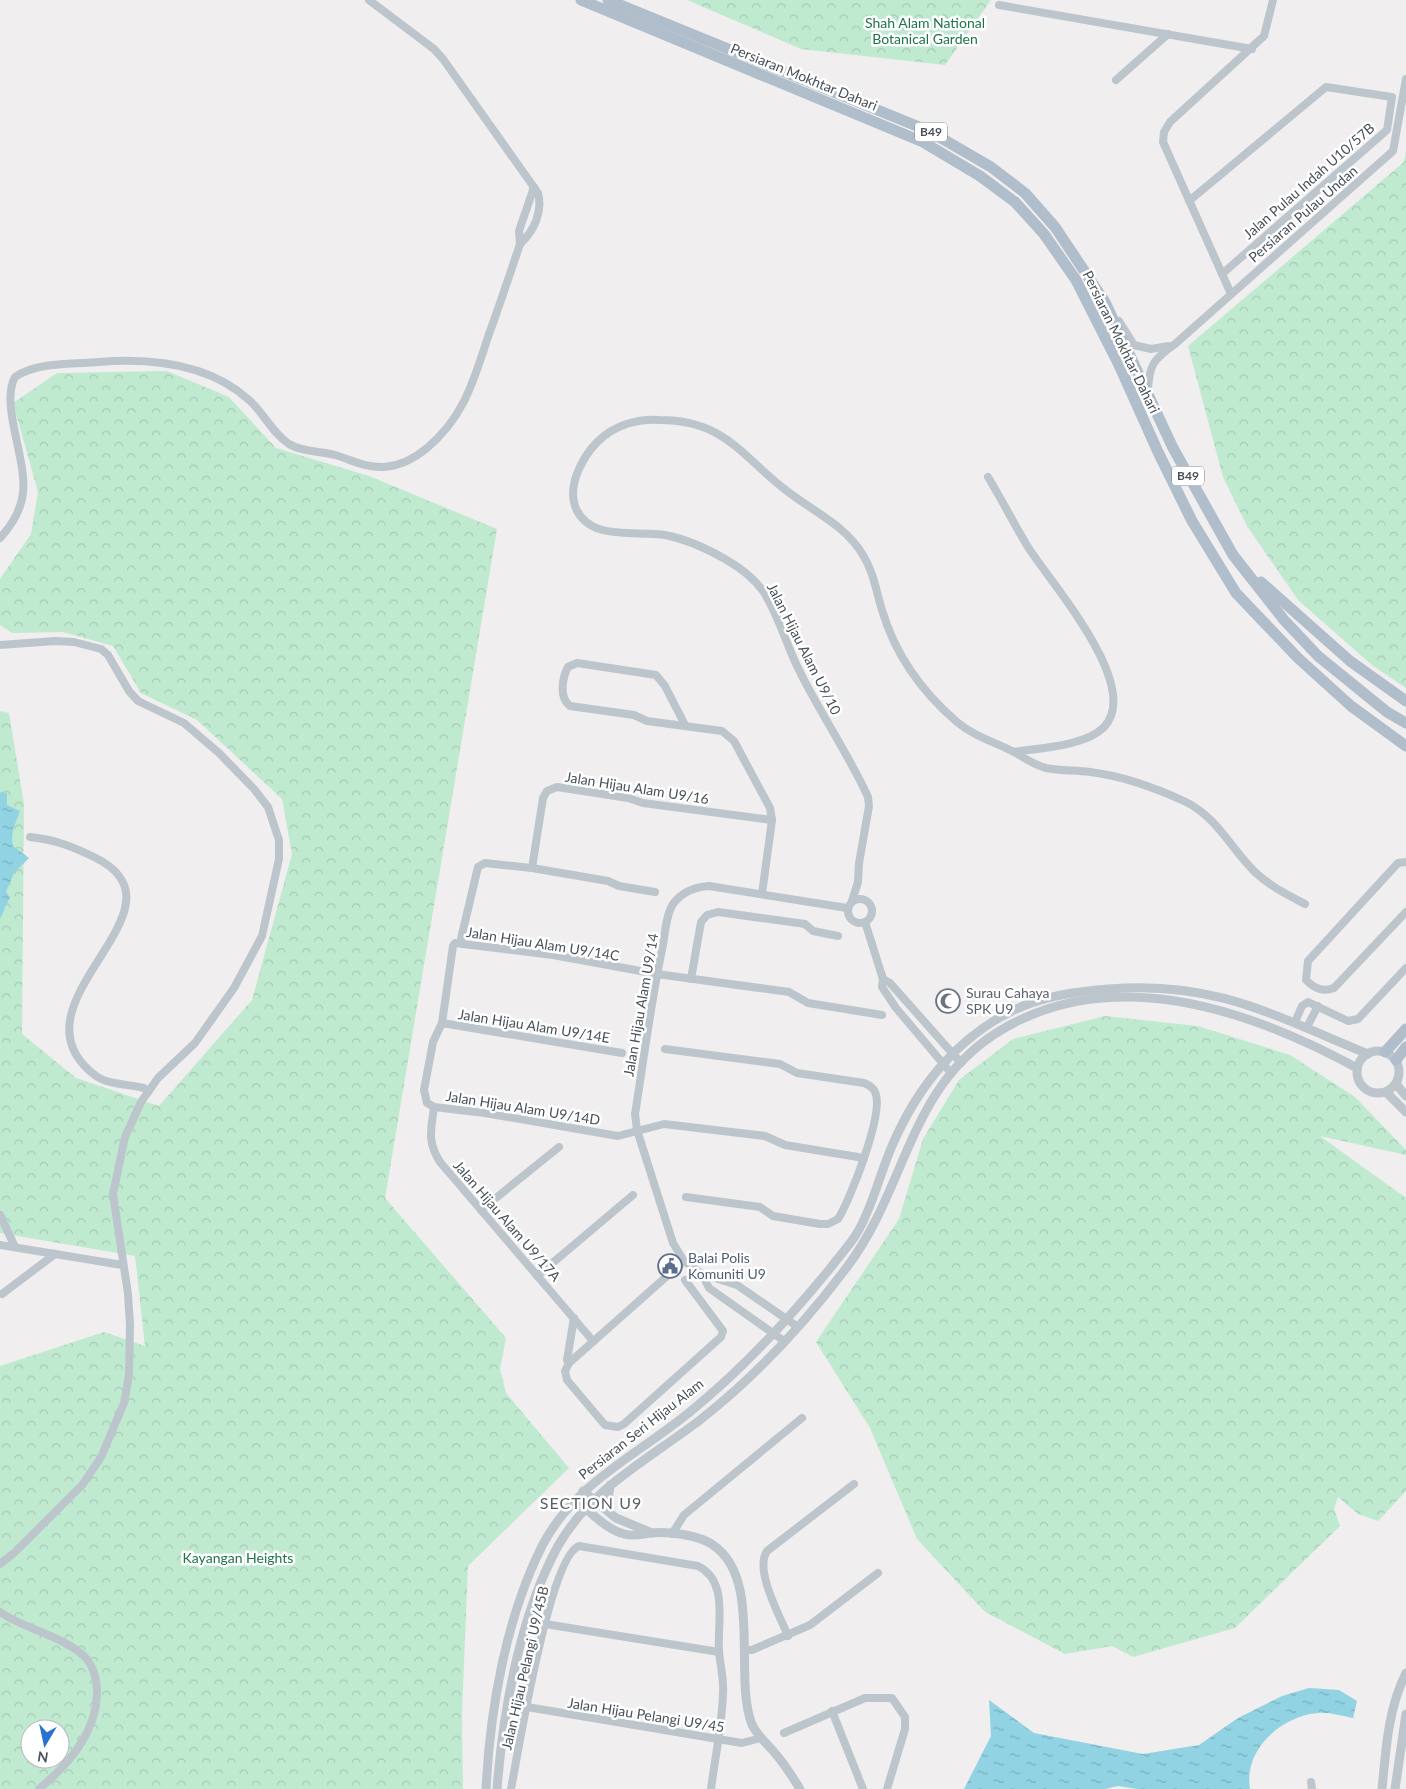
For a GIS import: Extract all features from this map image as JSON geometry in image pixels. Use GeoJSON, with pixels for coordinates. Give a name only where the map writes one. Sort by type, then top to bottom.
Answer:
{"type":"FeatureCollection","features":[{"type":"Feature","properties":{"kind":"main road","name":"Persiaran Mokhtar Dahari"},"geometry":{"type":"LineString","coordinates":[[581,0],[923,142],[980,176],[1015,202],[1044,234],[1076,280],[1119,365],[1192,522],[1236,593],[1298,658],[1350,706],[1406,746]]}},
{"type":"Feature","properties":{"kind":"main road","name":"Persiaran Mokhtar Dahari"},"geometry":{"type":"LineString","coordinates":[[608,0],[929,131],[991,166],[1025,193],[1055,227],[1105,302],[1190,480],[1233,555],[1284,620],[1318,656],[1387,712],[1406,723]]}},
{"type":"Feature","properties":{"kind":"main road"},"geometry":{"type":"LineString","coordinates":[[1233,555],[1294,614],[1350,661],[1404,700]]}},
{"type":"Feature","properties":{"kind":"main road"},"geometry":{"type":"LineString","coordinates":[[1385,1052],[1406,1029]]}},
{"type":"Feature","properties":{"kind":"main road"},"geometry":{"type":"LineString","coordinates":[[1396,1060],[1406,1046]]}},
{"type":"Feature","properties":{"kind":"street"},"geometry":{"type":"LineString","coordinates":[[2,404],[7,384],[28,371],[58,365],[122,361],[160,363],[206,374],[226,384],[249,400],[280,437],[291,445],[335,455],[368,466],[386,467],[402,463],[420,454],[444,434],[466,400],[520,244],[534,228],[540,206],[538,193],[443,59],[369,0]]}},
{"type":"Feature","properties":{"kind":"street"},"geometry":{"type":"LineString","coordinates":[[1231,294],[1163,142],[1164,132],[1170,122],[1264,36],[1273,0]]}},
{"type":"Feature","properties":{"kind":"street"},"geometry":{"type":"LineString","coordinates":[[999,5],[1252,49]]}},
{"type":"Feature","properties":{"kind":"street"},"geometry":{"type":"LineString","coordinates":[[1116,80],[1168,34]]}},
{"type":"Feature","properties":{"kind":"street","name":"Persiaran Pulau Undan"},"geometry":{"type":"LineString","coordinates":[[1148,395],[1152,364],[1393,151],[1406,78]]}},
{"type":"Feature","properties":{"kind":"street","name":"Jalan Pulau Indah U10/57B"},"geometry":{"type":"LineString","coordinates":[[1189,201],[1326,87],[1392,97],[1387,130],[1222,274]]}},
{"type":"Feature","properties":{"kind":"street"},"geometry":{"type":"LineString","coordinates":[[520,244],[519,231],[534,187]]}},
{"type":"Feature","properties":{"kind":"street"},"geometry":{"type":"LineString","coordinates":[[1105,302],[1134,345],[1151,349],[1175,344]]}},
{"type":"Feature","properties":{"kind":"street","name":"Jalan Hijau Alam U9/10"},"geometry":{"type":"LineString","coordinates":[[850,905],[858,882],[859,863],[869,806],[868,797],[799,671],[764,594],[752,578],[728,560],[701,545],[669,535],[642,532],[609,532],[596,529],[582,519],[575,505],[573,491],[576,476],[592,448],[603,437],[616,429],[636,421],[672,420],[713,429],[730,440],[783,488],[842,528],[852,540],[864,557],[874,578],[881,609],[898,652],[923,688],[958,723],[982,740],[1014,752],[1027,762],[1045,768],[1094,772],[1150,786],[1187,803],[1202,811],[1214,821],[1255,872],[1270,884],[1305,904]]}},
{"type":"Feature","properties":{"kind":"street"},"geometry":{"type":"LineString","coordinates":[[0,538],[18,513],[23,492],[22,473],[8,438]]}},
{"type":"Feature","properties":{"kind":"street","name":"Jalan Hijau Alam U9/10"},"geometry":{"type":"LineString","coordinates":[[988,477],[1028,547],[1096,645],[1113,690],[1111,712],[1106,726],[1095,734],[1065,744],[1014,752]]}},
{"type":"Feature","properties":{"kind":"street"},"geometry":{"type":"LineString","coordinates":[[0,645],[64,642],[90,645],[101,649],[108,655],[129,691],[138,701],[174,717],[201,736],[254,789],[268,807],[279,840],[278,859],[262,936],[234,988],[195,1043],[158,1078],[141,1102],[125,1137],[115,1176],[113,1194],[130,1325],[129,1375],[124,1403],[100,1457],[83,1484],[0,1564]]}},
{"type":"Feature","properties":{"kind":"street"},"geometry":{"type":"LineString","coordinates":[[685,725],[666,686],[656,675],[577,663],[568,667],[566,671],[563,697],[564,702],[570,706],[634,716],[647,721],[722,731],[734,741],[770,808],[772,820],[762,894]]}},
{"type":"Feature","properties":{"kind":"street","name":"Jalan Hijau Alam U9/16"},"geometry":{"type":"LineString","coordinates":[[532,868],[542,798],[547,791],[557,787],[628,798],[643,803],[772,820]]}},
{"type":"Feature","properties":{"kind":"street"},"geometry":{"type":"LineString","coordinates":[[30,837],[64,843],[88,854],[103,862],[114,871],[121,881],[125,896],[125,908],[114,933],[72,995],[68,1007],[66,1033],[77,1057],[96,1076],[112,1082],[134,1085],[148,1092]]}},
{"type":"Feature","properties":{"kind":"street"},"geometry":{"type":"LineString","coordinates":[[1406,862],[1398,863],[1308,961],[1306,980],[1317,989],[1326,991],[1334,988],[1406,912]]}},
{"type":"Feature","properties":{"kind":"street","name":"Jalan Hijau Alam U9/14D"},"geometry":{"type":"LineString","coordinates":[[532,868],[485,863],[478,867],[457,943],[442,1023],[433,1042],[424,1090],[427,1103],[434,1107],[485,1113],[618,1136],[664,1124],[765,1136],[785,1145],[864,1158]]}},
{"type":"Feature","properties":{"kind":"street"},"geometry":{"type":"LineString","coordinates":[[532,868],[608,881],[618,886],[655,892]]}},
{"type":"Feature","properties":{"kind":"street"},"geometry":{"type":"LineString","coordinates":[[858,882],[862,894],[868,902],[872,914],[865,922],[859,924],[851,920],[850,905],[860,899],[868,902]]}},
{"type":"Feature","properties":{"kind":"street","name":"Jalan Hijau Alam U9/14"},"geometry":{"type":"LineString","coordinates":[[702,1274],[684,1261],[673,1243],[637,1130],[635,1114],[657,974],[668,916],[672,905],[684,893],[696,887],[709,886],[850,905]]}},
{"type":"Feature","properties":{"kind":"street"},"geometry":{"type":"LineString","coordinates":[[691,979],[701,922],[707,915],[718,912],[805,924],[813,931],[838,936]]}},
{"type":"Feature","properties":{"kind":"street"},"geometry":{"type":"LineString","coordinates":[[865,922],[883,979],[882,987],[896,1008],[951,1073]]}},
{"type":"Feature","properties":{"kind":"street","name":"Jalan Hijau Alam U9/14C"},"geometry":{"type":"LineString","coordinates":[[457,943],[591,961],[657,974],[789,992],[808,1003],[848,1007],[882,1015]]}},
{"type":"Feature","properties":{"kind":"street"},"geometry":{"type":"LineString","coordinates":[[1296,1022],[1304,1004],[1308,1002],[1348,1021],[1358,1019],[1406,968]]}},
{"type":"Feature","properties":{"kind":"street"},"geometry":{"type":"LineString","coordinates":[[883,979],[890,983],[961,1063]]}},
{"type":"Feature","properties":{"kind":"street","name":"Persiaran Seri Hijau Alam"},"geometry":{"type":"LineString","coordinates":[[486,1789],[498,1683],[522,1597],[543,1546],[564,1512],[583,1491],[614,1464],[689,1413],[754,1355],[787,1320],[858,1232],[894,1142],[928,1079],[981,1028],[1026,1005],[1067,992],[1142,986],[1216,994],[1296,1022],[1368,1054]]}},
{"type":"Feature","properties":{"kind":"street","name":"Persiaran Seri Hijau Alam"},"geometry":{"type":"LineString","coordinates":[[497,1789],[510,1686],[544,1576],[558,1546],[574,1520],[593,1499],[610,1485],[700,1420],[734,1391],[798,1327],[847,1267],[868,1236],[907,1147],[938,1088],[961,1063],[993,1035],[1021,1019],[1050,1008],[1124,998],[1174,1000],[1246,1018],[1300,1038],[1358,1068]]}},
{"type":"Feature","properties":{"kind":"street"},"geometry":{"type":"LineString","coordinates":[[1307,1027],[1318,1006]]}},
{"type":"Feature","properties":{"kind":"street","name":"Jalan Hijau Alam U9/14E"},"geometry":{"type":"LineString","coordinates":[[442,1023],[622,1053]]}},
{"type":"Feature","properties":{"kind":"street"},"geometry":{"type":"LineString","coordinates":[[665,1048],[780,1064],[797,1073],[864,1083],[871,1086],[876,1093],[878,1103],[870,1144],[842,1212],[838,1219],[828,1224],[773,1216],[760,1207],[686,1197]]}},
{"type":"Feature","properties":{"kind":"street"},"geometry":{"type":"LineString","coordinates":[[1376,1051],[1385,1052],[1396,1060],[1400,1069],[1396,1084],[1386,1092],[1374,1093],[1364,1088],[1358,1079],[1358,1068],[1361,1060],[1368,1054],[1376,1051]]}},
{"type":"Feature","properties":{"kind":"street"},"geometry":{"type":"LineString","coordinates":[[1396,1084],[1406,1096]]}},
{"type":"Feature","properties":{"kind":"street"},"geometry":{"type":"LineString","coordinates":[[1386,1092],[1406,1112]]}},
{"type":"Feature","properties":{"kind":"street","name":"Jalan Hijau Alam U9/17A"},"geometry":{"type":"LineString","coordinates":[[434,1107],[430,1138],[431,1149],[440,1162],[593,1341]]}},
{"type":"Feature","properties":{"kind":"street"},"geometry":{"type":"LineString","coordinates":[[481,1210],[559,1147]]}},
{"type":"Feature","properties":{"kind":"street"},"geometry":{"type":"LineString","coordinates":[[537,1276],[633,1195]]}},
{"type":"Feature","properties":{"kind":"street"},"geometry":{"type":"LineString","coordinates":[[0,1216],[15,1247]]}},
{"type":"Feature","properties":{"kind":"street"},"geometry":{"type":"LineString","coordinates":[[0,1245],[122,1265]]}},
{"type":"Feature","properties":{"kind":"street"},"geometry":{"type":"LineString","coordinates":[[2,1294],[55,1254]]}},
{"type":"Feature","properties":{"kind":"street"},"geometry":{"type":"LineString","coordinates":[[684,1261],[569,1363],[565,1371],[567,1380],[605,1425],[618,1427],[624,1424],[723,1333],[685,1280]]}},
{"type":"Feature","properties":{"kind":"street"},"geometry":{"type":"LineString","coordinates":[[702,1274],[737,1285],[798,1327]]}},
{"type":"Feature","properties":{"kind":"street"},"geometry":{"type":"LineString","coordinates":[[702,1274],[709,1288],[784,1341]]}},
{"type":"Feature","properties":{"kind":"street"},"geometry":{"type":"LineString","coordinates":[[569,1363],[567,1360],[574,1318]]}},
{"type":"Feature","properties":{"kind":"street"},"geometry":{"type":"LineString","coordinates":[[672,1534],[684,1515],[802,1418]]}},
{"type":"Feature","properties":{"kind":"street"},"geometry":{"type":"LineString","coordinates":[[788,1636],[763,1573],[763,1557],[767,1551],[854,1484]]}},
{"type":"Feature","properties":{"kind":"street"},"geometry":{"type":"LineString","coordinates":[[607,1510],[610,1485]]}},
{"type":"Feature","properties":{"kind":"street"},"geometry":{"type":"LineString","coordinates":[[583,1491],[616,1518],[652,1533]]}},
{"type":"Feature","properties":{"kind":"street"},"geometry":{"type":"LineString","coordinates":[[575,1500],[600,1520],[624,1534],[639,1536],[652,1533],[672,1534],[702,1539],[726,1556],[735,1574],[742,1596],[747,1706],[752,1724],[761,1738],[776,1753],[800,1789]]}},
{"type":"Feature","properties":{"kind":"street"},"geometry":{"type":"LineString","coordinates":[[574,1520],[600,1520]]}},
{"type":"Feature","properties":{"kind":"street","name":"Jalan Hijau Pelangi U9/45B"},"geometry":{"type":"LineString","coordinates":[[511,1789],[545,1624],[562,1569],[572,1551],[578,1546],[698,1566],[711,1576],[717,1588],[719,1600],[719,1652]]}},
{"type":"Feature","properties":{"kind":"street"},"geometry":{"type":"LineString","coordinates":[[744,1650],[752,1650],[810,1625],[878,1573]]}},
{"type":"Feature","properties":{"kind":"street"},"geometry":{"type":"LineString","coordinates":[[0,1612],[76,1650],[91,1665],[96,1679],[97,1701],[89,1729],[65,1766],[39,1789]]}},
{"type":"Feature","properties":{"kind":"street"},"geometry":{"type":"LineString","coordinates":[[545,1624],[719,1652],[723,1694],[711,1789]]}},
{"type":"Feature","properties":{"kind":"street"},"geometry":{"type":"LineString","coordinates":[[1382,1789],[1389,1725],[1398,1689],[1406,1673]]}},
{"type":"Feature","properties":{"kind":"street"},"geometry":{"type":"LineString","coordinates":[[784,1733],[832,1710],[865,1698],[884,1696],[892,1698],[905,1717],[905,1730],[886,1789]]}},
{"type":"Feature","properties":{"kind":"street","name":"Jalan Hijau Pelangi U9/45"},"geometry":{"type":"LineString","coordinates":[[527,1707],[718,1740],[742,1743],[761,1738]]}},
{"type":"Feature","properties":{"kind":"street"},"geometry":{"type":"LineString","coordinates":[[832,1710],[862,1789]]}},
{"type":"Feature","properties":{"kind":"street"},"geometry":{"type":"LineString","coordinates":[[1395,1789],[1406,1714]]}},
{"type":"Feature","properties":{"kind":"green space","name":"Shah Alam National Botanical Garden"},"geometry":{"type":"Polygon","coordinates":[[[687,0],[991,0],[945,65],[801,49],[687,0]]]}},
{"type":"Feature","properties":{"kind":"green space"},"geometry":{"type":"Polygon","coordinates":[[[1406,151],[1406,688],[1373,666],[1298,600],[1247,526],[1223,477],[1188,346],[1404,162],[1406,151]]]}},
{"type":"Feature","properties":{"kind":"green space","name":"Kayangan Heights"},"geometry":{"type":"Polygon","coordinates":[[[167,371],[229,397],[276,448],[369,476],[497,529],[385,1198],[506,1338],[500,1369],[506,1393],[569,1468],[468,1566],[462,1712],[463,1789],[0,1789],[0,1366],[104,1332],[145,1346],[135,1256],[0,1233],[0,711],[9,713],[24,804],[22,1034],[76,1078],[159,1106],[252,1000],[292,854],[282,799],[197,720],[141,693],[113,646],[63,632],[12,633],[0,625],[0,579],[31,534],[38,492],[13,403],[57,373],[167,371]]]}},
{"type":"Feature","properties":{"kind":"green space"},"geometry":{"type":"Polygon","coordinates":[[[1105,1016],[1198,1026],[1290,1055],[1355,1097],[1406,1150],[1406,1155],[1320,1136],[1406,1198],[1406,1491],[1378,1521],[1358,1514],[1338,1497],[1334,1509],[1340,1526],[1235,1628],[1133,1657],[1112,1646],[1065,1654],[985,1612],[917,1539],[870,1428],[816,1342],[899,1219],[923,1139],[959,1080],[1013,1039],[1105,1016]]]}},
{"type":"Feature","properties":{"kind":"water"},"geometry":{"type":"Polygon","coordinates":[[[0,792],[7,793],[7,805],[20,811],[12,841],[13,846],[29,858],[14,873],[6,892],[10,897],[0,919],[0,792]]]}},
{"type":"Feature","properties":{"kind":"water"},"geometry":{"type":"Polygon","coordinates":[[[1309,1688],[1339,1690],[1357,1701],[1353,1718],[1318,1713],[1304,1716],[1278,1728],[1267,1738],[1252,1761],[1249,1775],[1250,1789],[1137,1789],[1118,1786],[1105,1789],[964,1789],[991,1736],[989,1700],[1034,1733],[1143,1754],[1199,1745],[1238,1718],[1282,1696],[1309,1688]]]}},
{"type":"Feature","properties":{"kind":"place","name":"Surau Cahaya SPK U9"},"geometry":{"type":"Point","coordinates":[948,1001]}},
{"type":"Feature","properties":{"kind":"place","name":"Balai Polis Komuniti U9"},"geometry":{"type":"Point","coordinates":[670,1266]}},
{"type":"Feature","properties":{"kind":"district","name":"SECTION U9"},"geometry":{"type":"Point","coordinates":[591,1503]}}]}
